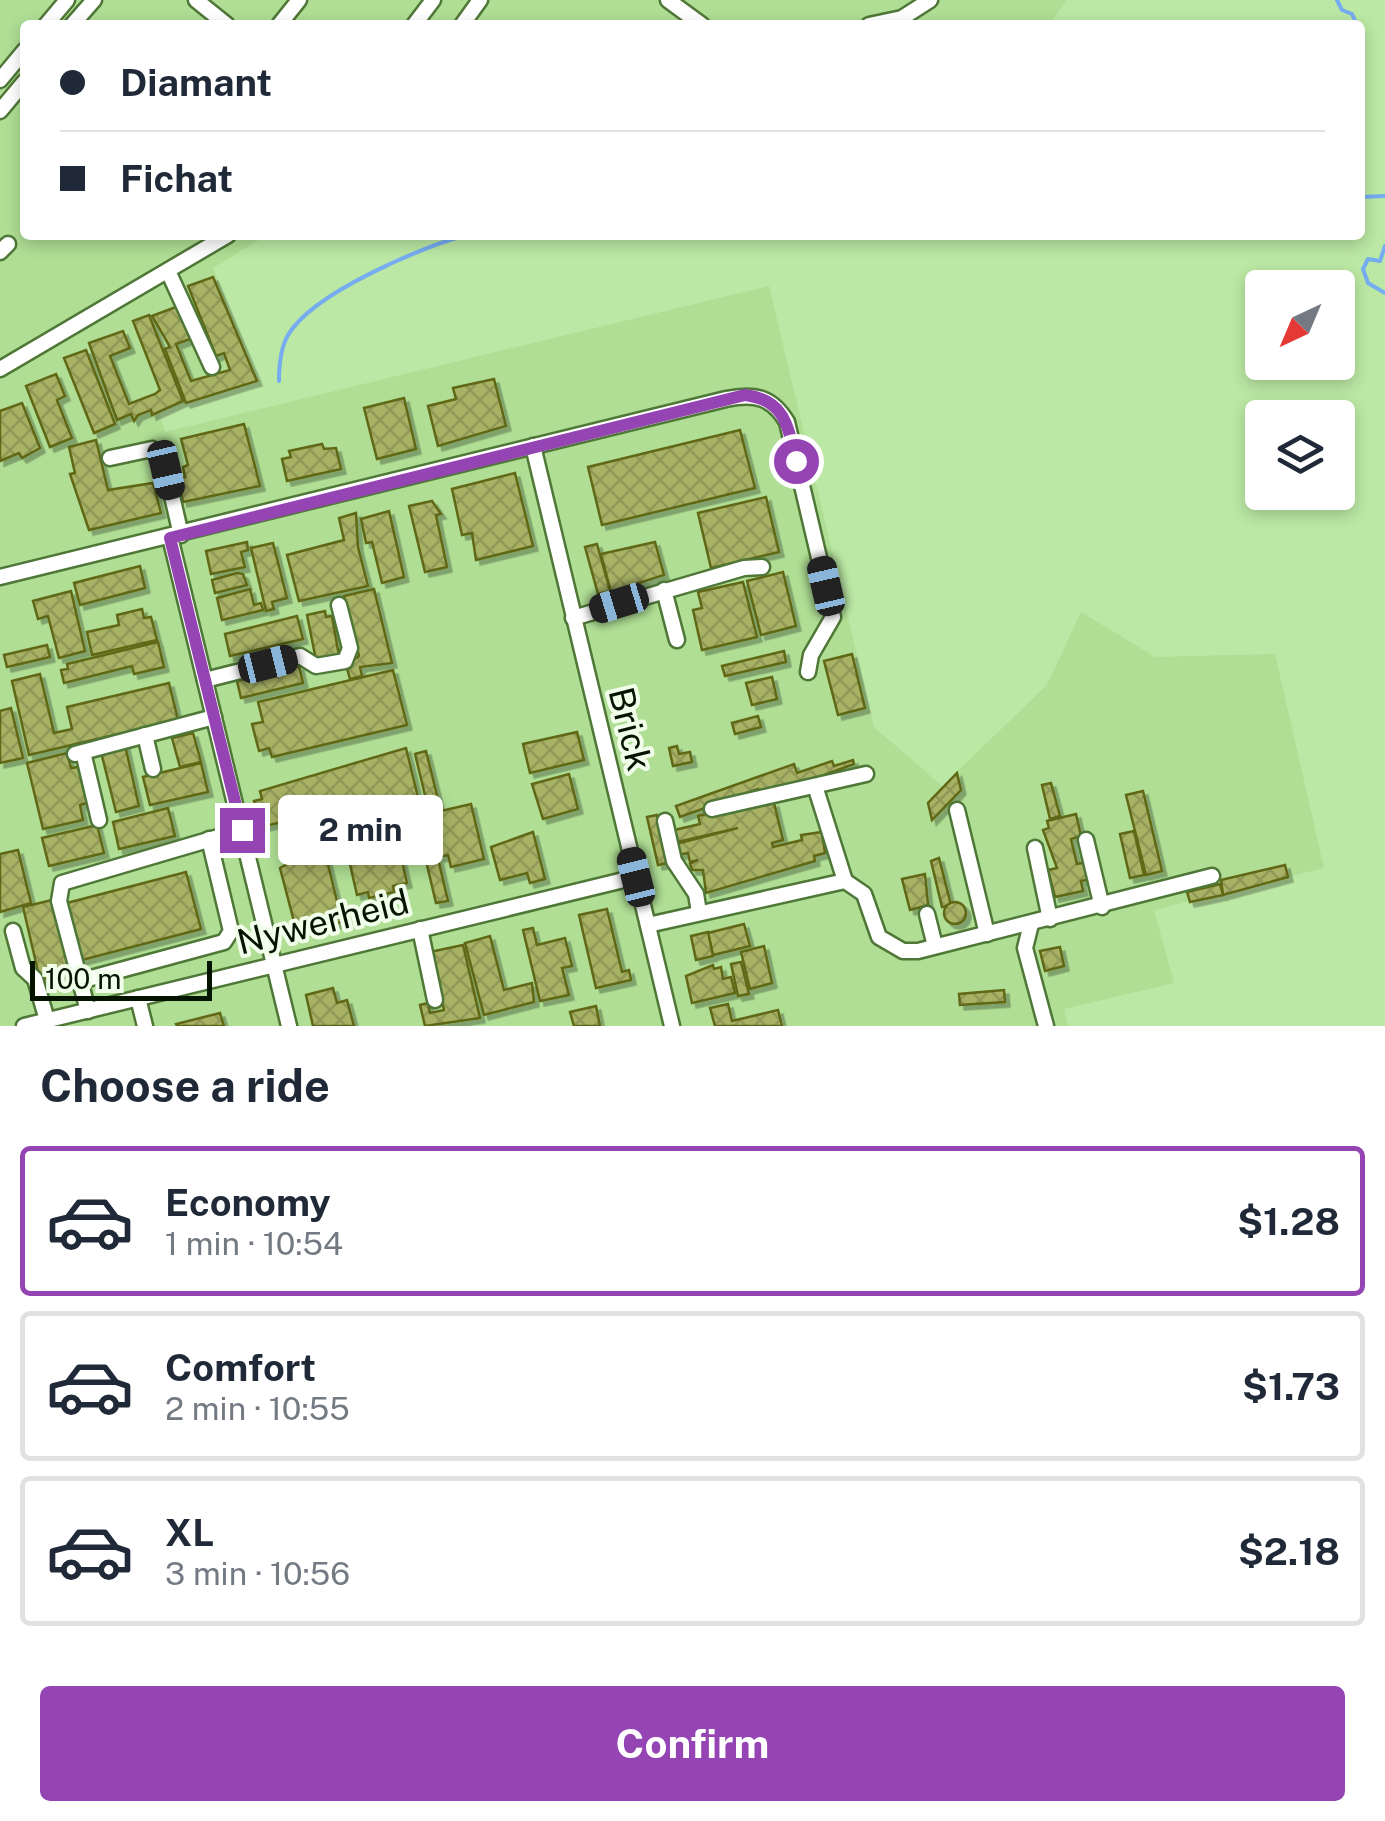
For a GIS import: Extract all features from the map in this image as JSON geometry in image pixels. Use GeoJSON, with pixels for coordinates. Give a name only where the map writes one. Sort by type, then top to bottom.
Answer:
{"type":"FeatureCollection","features":[{"type":"Feature","properties":{"kind":"street"},"geometry":{"type":"LineString","coordinates":[[50,20],[66,0]]}},
{"type":"Feature","properties":{"kind":"street"},"geometry":{"type":"LineString","coordinates":[[76,20],[94,0]]}},
{"type":"Feature","properties":{"kind":"street"},"geometry":{"type":"LineString","coordinates":[[196,0],[220,20]]}},
{"type":"Feature","properties":{"kind":"street"},"geometry":{"type":"LineString","coordinates":[[283,20],[299,0]]}},
{"type":"Feature","properties":{"kind":"street"},"geometry":{"type":"LineString","coordinates":[[418,20],[433,0]]}},
{"type":"Feature","properties":{"kind":"street"},"geometry":{"type":"LineString","coordinates":[[668,0],[695,20]]}},
{"type":"Feature","properties":{"kind":"street"},"geometry":{"type":"LineString","coordinates":[[892,20],[930,0]]}},
{"type":"Feature","properties":{"kind":"street"},"geometry":{"type":"LineString","coordinates":[[1,79],[20,56]]}},
{"type":"Feature","properties":{"kind":"street"},"geometry":{"type":"LineString","coordinates":[[0,111],[20,92]]}},
{"type":"Feature","properties":{"kind":"street"},"geometry":{"type":"LineString","coordinates":[[0,369],[220,240]]}},
{"type":"Feature","properties":{"kind":"street"},"geometry":{"type":"LineString","coordinates":[[168,272],[212,367]]}},
{"type":"Feature","properties":{"kind":"street"},"geometry":{"type":"LineString","coordinates":[[0,577],[745,395],[774,403],[788,422],[834,617],[808,672]]}},
{"type":"Feature","properties":{"kind":"street","name":"Brick"},"geometry":{"type":"LineString","coordinates":[[533,446],[672,1026]]}},
{"type":"Feature","properties":{"kind":"street"},"geometry":{"type":"LineString","coordinates":[[110,458],[146,447],[158,455],[205,680],[289,1026]]}},
{"type":"Feature","properties":{"kind":"street"},"geometry":{"type":"LineString","coordinates":[[572,618],[664,590],[762,567]]}},
{"type":"Feature","properties":{"kind":"street"},"geometry":{"type":"LineString","coordinates":[[664,590],[676,640]]}},
{"type":"Feature","properties":{"kind":"street"},"geometry":{"type":"LineString","coordinates":[[205,680],[300,656],[316,666],[347,660],[350,648],[340,605]]}},
{"type":"Feature","properties":{"kind":"street"},"geometry":{"type":"LineString","coordinates":[[99,820],[79,753],[214,717]]}},
{"type":"Feature","properties":{"kind":"street"},"geometry":{"type":"LineString","coordinates":[[145,736],[153,769]]}},
{"type":"Feature","properties":{"kind":"street"},"geometry":{"type":"LineString","coordinates":[[712,810],[816,789],[866,774]]}},
{"type":"Feature","properties":{"kind":"street"},"geometry":{"type":"LineString","coordinates":[[816,789],[845,881],[864,894],[879,937],[903,951],[1032,924],[1212,876]]}},
{"type":"Feature","properties":{"kind":"street"},"geometry":{"type":"LineString","coordinates":[[957,810],[987,934]]}},
{"type":"Feature","properties":{"kind":"street"},"geometry":{"type":"LineString","coordinates":[[665,821],[674,861],[696,894],[700,912]]}},
{"type":"Feature","properties":{"kind":"street"},"geometry":{"type":"LineString","coordinates":[[82,1016],[80,981],[58,900],[62,884],[242,830]]}},
{"type":"Feature","properties":{"kind":"street"},"geometry":{"type":"LineString","coordinates":[[80,981],[224,942],[229,936],[209,839]]}},
{"type":"Feature","properties":{"kind":"street"},"geometry":{"type":"LineString","coordinates":[[1086,840],[1102,906]]}},
{"type":"Feature","properties":{"kind":"street"},"geometry":{"type":"LineString","coordinates":[[1035,848],[1050,919]]}},
{"type":"Feature","properties":{"kind":"street","name":"Nywerheid"},"geometry":{"type":"LineString","coordinates":[[24,1026],[82,1016],[138,998],[636,877]]}},
{"type":"Feature","properties":{"kind":"street"},"geometry":{"type":"LineString","coordinates":[[648,924],[845,881]]}},
{"type":"Feature","properties":{"kind":"street"},"geometry":{"type":"LineString","coordinates":[[927,914],[935,946]]}},
{"type":"Feature","properties":{"kind":"street"},"geometry":{"type":"LineString","coordinates":[[1032,924],[1025,948],[1046,1026]]}},
{"type":"Feature","properties":{"kind":"street"},"geometry":{"type":"LineString","coordinates":[[420,930],[435,1000]]}},
{"type":"Feature","properties":{"kind":"street"},"geometry":{"type":"LineString","coordinates":[[13,931],[23,968],[36,979],[46,1020]]}},
{"type":"Feature","properties":{"kind":"street"},"geometry":{"type":"LineString","coordinates":[[138,998],[145,1026]]}},
{"type":"Feature","properties":{"kind":"shaded area"},"geometry":{"type":"Polygon","coordinates":[[[0,0],[1067,0],[1053,20],[20,20],[20,240],[259,240],[213,268],[258,381],[159,412],[165,432],[769,286],[874,727],[942,786],[1047,685],[1081,612],[1155,657],[1275,654],[1324,868],[1154,910],[1174,983],[1064,1009],[1068,1026],[0,1026],[0,0]]]}},
{"type":"Feature","properties":{"kind":"building"},"geometry":{"type":"Polygon","coordinates":[[[213,277],[257,381],[186,403],[165,349],[170,347],[152,316],[181,305],[193,338],[176,344],[191,381],[230,370],[224,353],[216,356],[188,286],[213,277]]]}},
{"type":"Feature","properties":{"kind":"building"},"geometry":{"type":"Polygon","coordinates":[[[149,315],[183,401],[152,415],[151,410],[138,415],[134,421],[131,414],[117,420],[89,343],[123,331],[130,348],[110,356],[129,404],[155,394],[160,390],[133,321],[149,315]]]}},
{"type":"Feature","properties":{"kind":"building"},"geometry":{"type":"Polygon","coordinates":[[[86,350],[115,424],[94,433],[64,358],[86,350]]]}},
{"type":"Feature","properties":{"kind":"building"},"geometry":{"type":"Polygon","coordinates":[[[56,374],[65,396],[57,400],[72,438],[50,447],[26,386],[56,374]]]}},
{"type":"Feature","properties":{"kind":"building"},"geometry":{"type":"Polygon","coordinates":[[[494,379],[506,426],[438,446],[428,406],[456,399],[453,388],[494,379]]]}},
{"type":"Feature","properties":{"kind":"building"},"geometry":{"type":"Polygon","coordinates":[[[404,398],[416,449],[377,459],[364,408],[404,398]]]}},
{"type":"Feature","properties":{"kind":"building"},"geometry":{"type":"Polygon","coordinates":[[[22,403],[40,448],[22,458],[19,453],[0,461],[0,411],[22,403]]]}},
{"type":"Feature","properties":{"kind":"building"},"geometry":{"type":"Polygon","coordinates":[[[244,424],[260,486],[183,502],[178,479],[185,477],[183,467],[188,465],[181,439],[244,424]]]}},
{"type":"Feature","properties":{"kind":"building"},"geometry":{"type":"Polygon","coordinates":[[[740,430],[755,488],[602,525],[588,467],[740,430]]]}},
{"type":"Feature","properties":{"kind":"building"},"geometry":{"type":"Polygon","coordinates":[[[96,440],[108,490],[153,483],[161,513],[89,530],[70,474],[75,473],[69,447],[96,440]]]}},
{"type":"Feature","properties":{"kind":"building"},"geometry":{"type":"Polygon","coordinates":[[[322,444],[324,449],[336,448],[341,469],[287,481],[282,459],[291,457],[289,451],[322,444]]]}},
{"type":"Feature","properties":{"kind":"building"},"geometry":{"type":"Polygon","coordinates":[[[515,473],[533,546],[476,560],[472,533],[462,535],[452,489],[515,473]]]}},
{"type":"Feature","properties":{"kind":"building"},"geometry":{"type":"Polygon","coordinates":[[[766,497],[779,552],[711,568],[698,513],[766,497]]]}},
{"type":"Feature","properties":{"kind":"building"},"geometry":{"type":"Polygon","coordinates":[[[432,501],[441,514],[436,515],[447,567],[425,572],[409,506],[432,501]]]}},
{"type":"Feature","properties":{"kind":"building"},"geometry":{"type":"Polygon","coordinates":[[[389,511],[404,577],[382,583],[372,542],[366,543],[361,519],[389,511]]]}},
{"type":"Feature","properties":{"kind":"building"},"geometry":{"type":"Polygon","coordinates":[[[356,513],[358,547],[368,586],[299,601],[287,555],[344,540],[339,518],[356,513]]]}},
{"type":"Feature","properties":{"kind":"building"},"geometry":{"type":"Polygon","coordinates":[[[247,542],[248,550],[241,552],[245,567],[211,574],[206,551],[247,542]]]}},
{"type":"Feature","properties":{"kind":"building"},"geometry":{"type":"Polygon","coordinates":[[[655,542],[664,575],[611,592],[601,554],[655,542]]]}},
{"type":"Feature","properties":{"kind":"building"},"geometry":{"type":"Polygon","coordinates":[[[273,543],[287,598],[272,602],[274,609],[266,611],[251,548],[273,543]]]}},
{"type":"Feature","properties":{"kind":"building"},"geometry":{"type":"Polygon","coordinates":[[[597,544],[610,591],[598,594],[585,547],[597,544]]]}},
{"type":"Feature","properties":{"kind":"building"},"geometry":{"type":"Polygon","coordinates":[[[140,566],[145,588],[80,605],[74,583],[140,566]]]}},
{"type":"Feature","properties":{"kind":"building"},"geometry":{"type":"Polygon","coordinates":[[[783,572],[796,626],[761,635],[747,581],[783,572]]]}},
{"type":"Feature","properties":{"kind":"building"},"geometry":{"type":"Polygon","coordinates":[[[243,574],[247,585],[215,593],[212,580],[243,574]]]}},
{"type":"Feature","properties":{"kind":"building"},"geometry":{"type":"Polygon","coordinates":[[[743,582],[757,637],[702,650],[693,610],[702,608],[698,592],[743,582]]]}},
{"type":"Feature","properties":{"kind":"building"},"geometry":{"type":"Polygon","coordinates":[[[250,589],[254,605],[261,603],[263,610],[222,620],[217,598],[250,589]]]}},
{"type":"Feature","properties":{"kind":"building"},"geometry":{"type":"Polygon","coordinates":[[[374,589],[392,663],[360,667],[362,676],[350,679],[346,665],[359,656],[344,596],[374,589]]]}},
{"type":"Feature","properties":{"kind":"building"},"geometry":{"type":"Polygon","coordinates":[[[71,591],[85,651],[59,658],[48,616],[38,619],[33,601],[71,591]]]}},
{"type":"Feature","properties":{"kind":"building"},"geometry":{"type":"Polygon","coordinates":[[[142,609],[144,618],[151,617],[157,640],[92,655],[87,632],[119,625],[117,615],[142,609]]]}},
{"type":"Feature","properties":{"kind":"building"},"geometry":{"type":"Polygon","coordinates":[[[325,611],[326,617],[332,616],[339,656],[316,660],[307,615],[325,611]]]}},
{"type":"Feature","properties":{"kind":"building"},"geometry":{"type":"Polygon","coordinates":[[[297,616],[303,639],[230,656],[225,634],[297,616]]]}},
{"type":"Feature","properties":{"kind":"building"},"geometry":{"type":"Polygon","coordinates":[[[158,642],[164,667],[134,674],[132,666],[64,683],[61,670],[68,669],[67,664],[158,642]]]}},
{"type":"Feature","properties":{"kind":"building"},"geometry":{"type":"Polygon","coordinates":[[[47,645],[50,657],[7,667],[4,655],[47,645]]]}},
{"type":"Feature","properties":{"kind":"building"},"geometry":{"type":"Polygon","coordinates":[[[784,651],[786,662],[725,676],[722,666],[784,651]]]}},
{"type":"Feature","properties":{"kind":"building"},"geometry":{"type":"Polygon","coordinates":[[[852,654],[865,708],[838,715],[824,661],[852,654]]]}},
{"type":"Feature","properties":{"kind":"building"},"geometry":{"type":"Polygon","coordinates":[[[299,666],[303,683],[241,698],[237,681],[299,666]]]}},
{"type":"Feature","properties":{"kind":"building"},"geometry":{"type":"Polygon","coordinates":[[[393,670],[407,725],[272,757],[269,748],[259,751],[252,724],[263,722],[258,702],[393,670]]]}},
{"type":"Feature","properties":{"kind":"building"},"geometry":{"type":"Polygon","coordinates":[[[40,674],[54,733],[72,729],[67,707],[169,683],[178,720],[29,755],[12,681],[40,674]]]}},
{"type":"Feature","properties":{"kind":"building"},"geometry":{"type":"Polygon","coordinates":[[[772,677],[777,699],[752,705],[746,683],[772,677]]]}},
{"type":"Feature","properties":{"kind":"building"},"geometry":{"type":"Polygon","coordinates":[[[11,708],[23,758],[0,763],[0,711],[11,708]]]}},
{"type":"Feature","properties":{"kind":"building"},"geometry":{"type":"Polygon","coordinates":[[[758,716],[761,727],[735,734],[732,723],[758,716]]]}},
{"type":"Feature","properties":{"kind":"building"},"geometry":{"type":"Polygon","coordinates":[[[577,732],[584,760],[530,773],[523,744],[577,732]]]}},
{"type":"Feature","properties":{"kind":"building"},"geometry":{"type":"Polygon","coordinates":[[[193,733],[201,762],[180,767],[172,738],[193,733]]]}},
{"type":"Feature","properties":{"kind":"building"},"geometry":{"type":"Polygon","coordinates":[[[124,741],[139,806],[116,812],[100,748],[124,741]]]}},
{"type":"Feature","properties":{"kind":"building"},"geometry":{"type":"Polygon","coordinates":[[[677,746],[679,754],[690,752],[692,762],[673,766],[669,748],[677,746]]]}},
{"type":"Feature","properties":{"kind":"building"},"geometry":{"type":"Polygon","coordinates":[[[406,748],[424,822],[352,840],[346,816],[323,826],[319,818],[306,822],[305,817],[260,827],[254,801],[262,799],[260,791],[406,748]]]}},
{"type":"Feature","properties":{"kind":"building"},"geometry":{"type":"Polygon","coordinates":[[[426,751],[441,811],[471,804],[484,859],[451,867],[448,855],[440,857],[415,754],[426,751]]]}},
{"type":"Feature","properties":{"kind":"building"},"geometry":{"type":"Polygon","coordinates":[[[67,753],[71,768],[78,767],[87,803],[80,805],[83,820],[43,829],[27,763],[67,753]]]}},
{"type":"Feature","properties":{"kind":"building"},"geometry":{"type":"Polygon","coordinates":[[[853,760],[854,764],[765,797],[758,789],[680,817],[676,806],[794,764],[797,773],[832,761],[834,766],[853,760]]]}},
{"type":"Feature","properties":{"kind":"building"},"geometry":{"type":"Polygon","coordinates":[[[201,763],[208,792],[150,805],[143,777],[201,763]]]}},
{"type":"Feature","properties":{"kind":"building"},"geometry":{"type":"Polygon","coordinates":[[[957,773],[961,790],[932,820],[928,803],[957,773]]]}},
{"type":"Feature","properties":{"kind":"building"},"geometry":{"type":"Polygon","coordinates":[[[569,774],[578,809],[543,819],[532,784],[569,774]]]}},
{"type":"Feature","properties":{"kind":"building"},"geometry":{"type":"Polygon","coordinates":[[[1051,783],[1060,816],[1050,819],[1042,785],[1051,783]]]}},
{"type":"Feature","properties":{"kind":"building"},"geometry":{"type":"Polygon","coordinates":[[[1143,791],[1162,871],[1146,875],[1126,795],[1143,791]]]}},
{"type":"Feature","properties":{"kind":"building"},"geometry":{"type":"Polygon","coordinates":[[[753,802],[760,806],[774,803],[783,840],[772,843],[773,847],[802,840],[801,835],[822,832],[825,853],[814,856],[815,861],[706,893],[703,870],[692,870],[690,864],[698,860],[690,862],[688,853],[678,855],[676,844],[738,828],[673,843],[670,831],[700,824],[698,816],[753,802]]]}},
{"type":"Feature","properties":{"kind":"building"},"geometry":{"type":"Polygon","coordinates":[[[168,808],[175,836],[119,849],[113,822],[168,808]]]}},
{"type":"Feature","properties":{"kind":"building"},"geometry":{"type":"Polygon","coordinates":[[[1076,814],[1081,836],[1071,839],[1077,864],[1087,862],[1091,879],[1081,881],[1083,891],[1055,897],[1048,870],[1057,868],[1043,830],[1049,828],[1047,821],[1076,814]]]}},
{"type":"Feature","properties":{"kind":"building"},"geometry":{"type":"Polygon","coordinates":[[[657,815],[668,863],[658,865],[647,817],[657,815]]]}},
{"type":"Feature","properties":{"kind":"building"},"geometry":{"type":"Polygon","coordinates":[[[97,825],[104,853],[49,866],[42,838],[97,825]]]}},
{"type":"Feature","properties":{"kind":"building"},"geometry":{"type":"Polygon","coordinates":[[[431,829],[448,901],[436,903],[422,844],[400,849],[397,835],[431,829]]]}},
{"type":"Feature","properties":{"kind":"building"},"geometry":{"type":"Polygon","coordinates":[[[1134,831],[1144,875],[1130,878],[1120,834],[1134,831]]]}},
{"type":"Feature","properties":{"kind":"building"},"geometry":{"type":"Polygon","coordinates":[[[533,832],[545,879],[530,883],[527,873],[500,880],[491,847],[533,832]]]}},
{"type":"Feature","properties":{"kind":"building"},"geometry":{"type":"Polygon","coordinates":[[[396,835],[407,883],[393,886],[394,892],[369,898],[368,892],[357,895],[347,851],[396,835]]]}},
{"type":"Feature","properties":{"kind":"building"},"geometry":{"type":"Polygon","coordinates":[[[18,850],[31,903],[0,912],[0,854],[18,850]]]}},
{"type":"Feature","properties":{"kind":"building"},"geometry":{"type":"Polygon","coordinates":[[[326,856],[342,922],[297,933],[280,868],[294,860],[326,856]]]}},
{"type":"Feature","properties":{"kind":"building"},"geometry":{"type":"Polygon","coordinates":[[[939,858],[951,905],[942,907],[931,861],[939,858]]]}},
{"type":"Feature","properties":{"kind":"building"},"geometry":{"type":"Polygon","coordinates":[[[1285,865],[1288,877],[1223,895],[1221,880],[1285,865]]]}},
{"type":"Feature","properties":{"kind":"building"},"geometry":{"type":"Polygon","coordinates":[[[186,872],[201,929],[82,960],[67,903],[186,872]]]}},
{"type":"Feature","properties":{"kind":"building"},"geometry":{"type":"Polygon","coordinates":[[[925,874],[928,905],[910,910],[902,879],[925,874]]]}},
{"type":"Feature","properties":{"kind":"building"},"geometry":{"type":"Polygon","coordinates":[[[1220,884],[1223,895],[1190,902],[1187,892],[1220,884]]]}},
{"type":"Feature","properties":{"kind":"building"},"geometry":{"type":"Polygon","coordinates":[[[52,900],[70,973],[40,980],[23,907],[52,900]]]}},
{"type":"Feature","properties":{"kind":"building"},"geometry":{"type":"Polygon","coordinates":[[[955,902],[963,905],[963,921],[955,924],[947,921],[944,913],[947,905],[955,902]]]}},
{"type":"Feature","properties":{"kind":"building"},"geometry":{"type":"Polygon","coordinates":[[[607,909],[622,972],[629,970],[631,980],[596,988],[579,915],[607,909]]]}},
{"type":"Feature","properties":{"kind":"building"},"geometry":{"type":"Polygon","coordinates":[[[744,924],[750,946],[713,955],[708,933],[744,924]]]}},
{"type":"Feature","properties":{"kind":"building"},"geometry":{"type":"Polygon","coordinates":[[[533,928],[537,945],[565,938],[572,966],[562,968],[569,995],[540,1001],[523,930],[533,928]]]}},
{"type":"Feature","properties":{"kind":"building"},"geometry":{"type":"Polygon","coordinates":[[[708,932],[713,956],[696,960],[691,936],[708,932]]]}},
{"type":"Feature","properties":{"kind":"building"},"geometry":{"type":"Polygon","coordinates":[[[490,936],[504,990],[532,983],[534,1002],[484,1015],[465,943],[490,936]]]}},
{"type":"Feature","properties":{"kind":"building"},"geometry":{"type":"Polygon","coordinates":[[[463,945],[480,1018],[425,1026],[420,1005],[428,1003],[430,1013],[444,1010],[430,952],[463,945]]]}},
{"type":"Feature","properties":{"kind":"building"},"geometry":{"type":"Polygon","coordinates":[[[764,946],[772,983],[750,989],[741,952],[764,946]]]}},
{"type":"Feature","properties":{"kind":"building"},"geometry":{"type":"Polygon","coordinates":[[[1060,947],[1064,966],[1045,971],[1040,951],[1060,947]]]}},
{"type":"Feature","properties":{"kind":"building"},"geometry":{"type":"Polygon","coordinates":[[[741,962],[749,994],[738,996],[731,964],[741,962]]]}},
{"type":"Feature","properties":{"kind":"building"},"geometry":{"type":"Polygon","coordinates":[[[713,965],[714,969],[721,967],[723,979],[731,977],[735,993],[692,1003],[686,976],[713,965]]]}},
{"type":"Feature","properties":{"kind":"building"},"geometry":{"type":"Polygon","coordinates":[[[333,988],[337,1003],[347,1000],[354,1026],[313,1026],[306,995],[333,988]]]}},
{"type":"Feature","properties":{"kind":"building"},"geometry":{"type":"Polygon","coordinates":[[[1004,990],[1005,1002],[960,1005],[959,994],[1004,990]]]}},
{"type":"Feature","properties":{"kind":"building"},"geometry":{"type":"Polygon","coordinates":[[[728,1004],[732,1021],[778,1010],[782,1026],[715,1026],[710,1008],[728,1004]]]}},
{"type":"Feature","properties":{"kind":"building"},"geometry":{"type":"Polygon","coordinates":[[[596,1006],[600,1026],[574,1026],[570,1012],[596,1006]]]}},
{"type":"Feature","properties":{"kind":"building"},"geometry":{"type":"Polygon","coordinates":[[[220,1013],[224,1026],[176,1024],[220,1013]]]}},
{"type":"Feature","properties":{"kind":"waterway"},"geometry":{"type":"LineString","coordinates":[[1337,0],[1355,20]]}},
{"type":"Feature","properties":{"kind":"waterway"},"geometry":{"type":"LineString","coordinates":[[1365,197],[1385,196]]}},
{"type":"Feature","properties":{"kind":"waterway"},"geometry":{"type":"LineString","coordinates":[[279,381],[288,335],[320,303],[369,274],[451,240]]}},
{"type":"Feature","properties":{"kind":"waterway"},"geometry":{"type":"LineString","coordinates":[[1385,246],[1380,261],[1368,259],[1363,269],[1368,283],[1385,293]]}},
{"type":"Feature","properties":{"kind":"route"},"geometry":{"type":"LineString","coordinates":[[242,830],[170,538],[745,395],[761,397],[780,410],[788,422],[796,461]]}}]}
